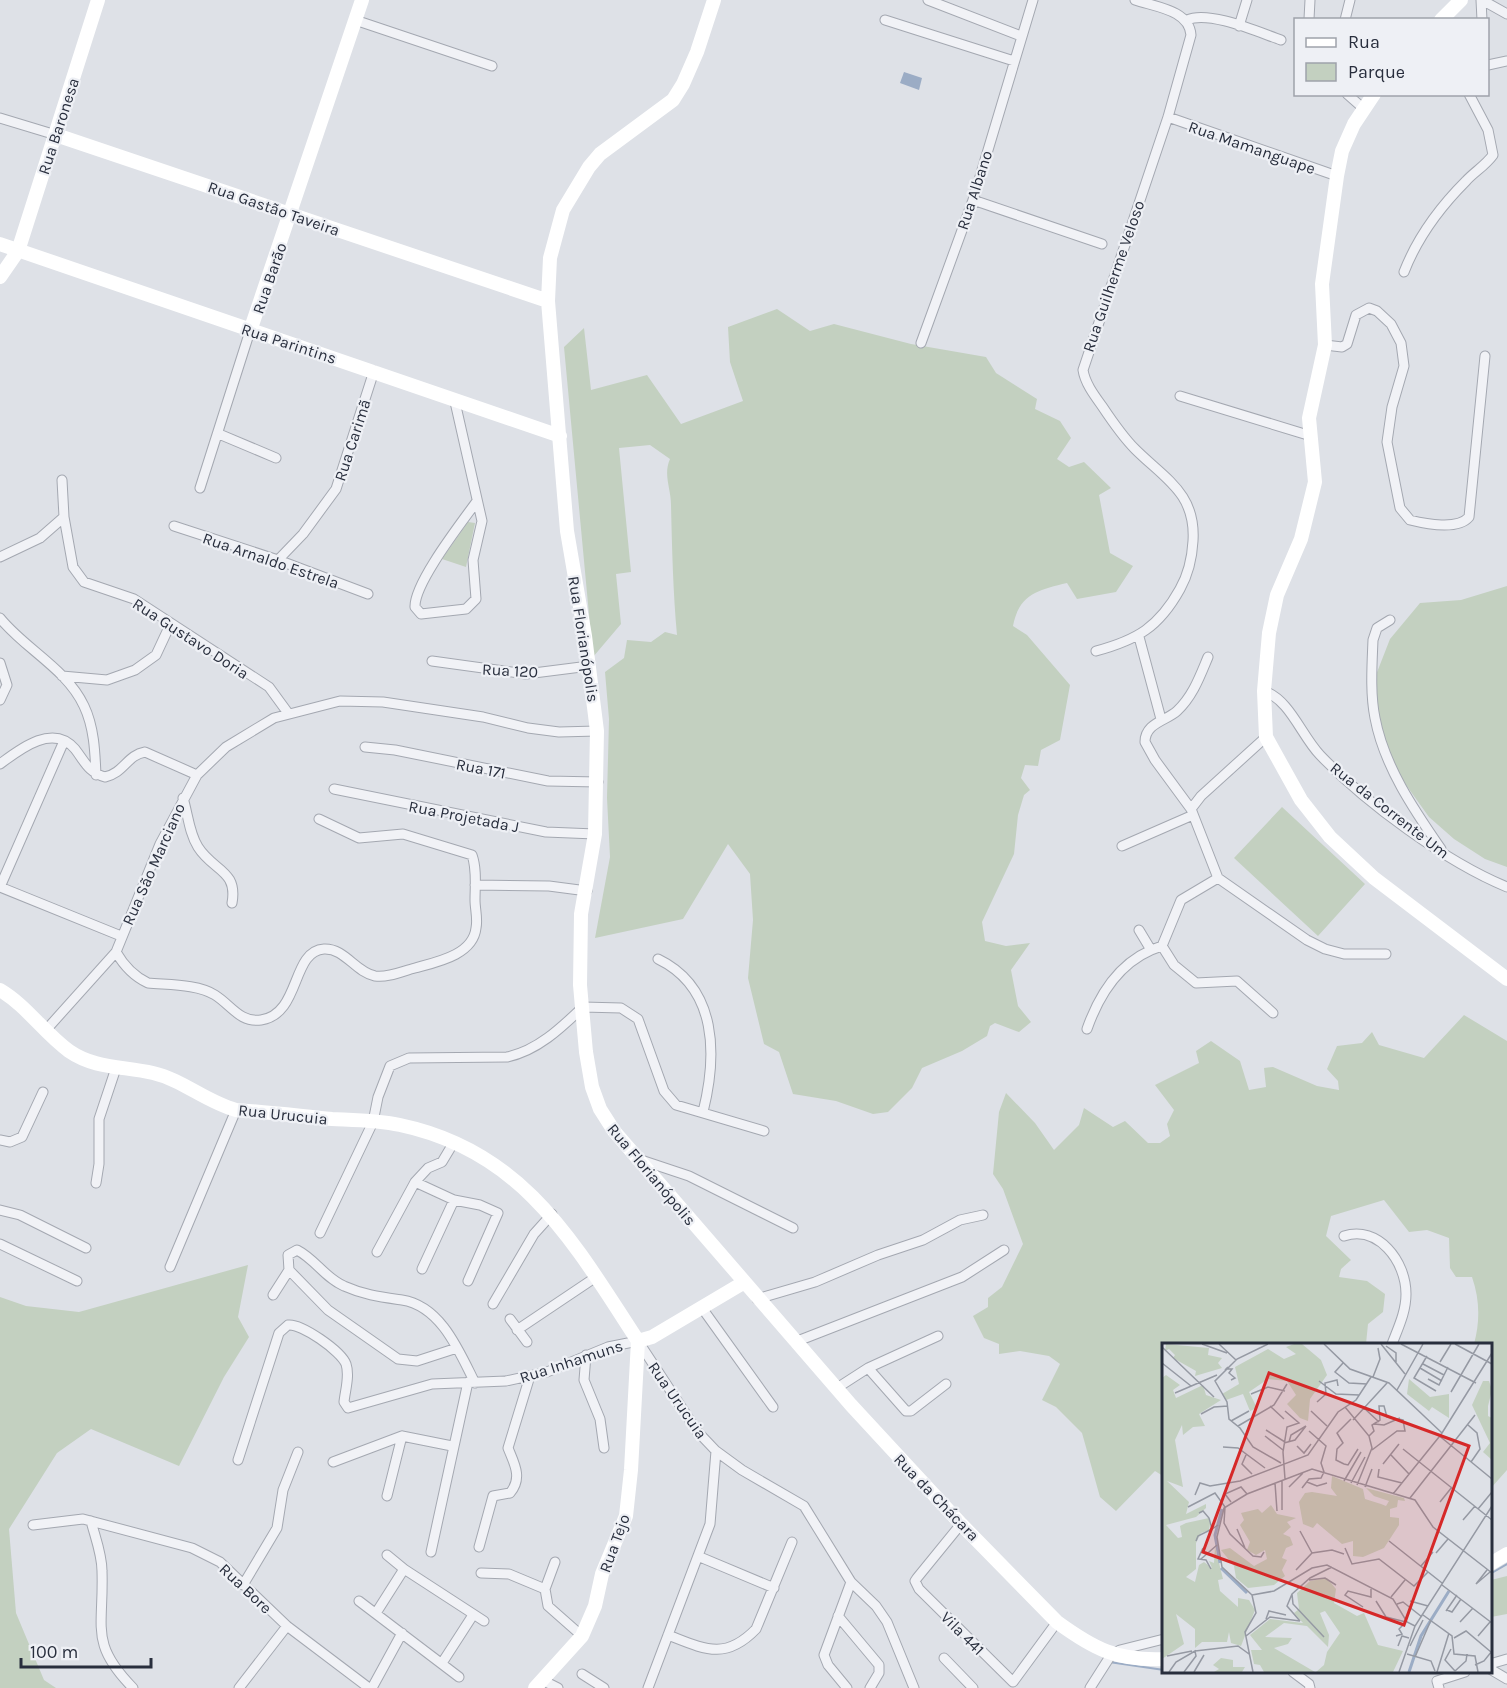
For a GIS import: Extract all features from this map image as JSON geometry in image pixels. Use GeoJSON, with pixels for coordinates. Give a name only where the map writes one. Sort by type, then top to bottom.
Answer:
{"type":"FeatureCollection","features":[{"type":"Feature","properties":{"kind":"street","name":"Rua Baronesa"},"geometry":{"type":"LineString","coordinates":[[0,277],[18,251],[98,0]]}},
{"type":"Feature","properties":{"kind":"street","name":"Rua Barão"},"geometry":{"type":"LineString","coordinates":[[200,488],[250,331],[362,0]]}},
{"type":"Feature","properties":{"kind":"street","name":"Rua Florianópolis"},"geometry":{"type":"LineString","coordinates":[[714,0],[697,52],[673,100],[600,154],[574,189],[555,234],[548,301],[567,531],[597,731],[598,782],[595,834],[587,891],[581,914],[579,960],[586,1052],[592,1088],[600,1109],[614,1131],[641,1160],[743,1283]]}},
{"type":"Feature","properties":{"kind":"street"},"geometry":{"type":"LineString","coordinates":[[928,0],[1022,36]]}},
{"type":"Feature","properties":{"kind":"street","name":"Rua Albano"},"geometry":{"type":"LineString","coordinates":[[921,343],[973,200],[1033,0]]}},
{"type":"Feature","properties":{"kind":"street"},"geometry":{"type":"LineString","coordinates":[[1136,0],[1181,15],[1186,20],[1198,16],[1281,40]]}},
{"type":"Feature","properties":{"kind":"street"},"geometry":{"type":"LineString","coordinates":[[1239,26],[1247,0]]}},
{"type":"Feature","properties":{"kind":"street"},"geometry":{"type":"LineString","coordinates":[[1309,18],[1310,0]]}},
{"type":"Feature","properties":{"kind":"street"},"geometry":{"type":"LineString","coordinates":[[1346,18],[1350,0]]}},
{"type":"Feature","properties":{"kind":"street"},"geometry":{"type":"LineString","coordinates":[[1443,18],[1461,0]]}},
{"type":"Feature","properties":{"kind":"street"},"geometry":{"type":"LineString","coordinates":[[1481,0],[1507,14]]}},
{"type":"Feature","properties":{"kind":"street"},"geometry":{"type":"LineString","coordinates":[[1481,0],[1482,18]]}},
{"type":"Feature","properties":{"kind":"street"},"geometry":{"type":"LineString","coordinates":[[355,20],[492,66]]}},
{"type":"Feature","properties":{"kind":"street"},"geometry":{"type":"LineString","coordinates":[[885,20],[1014,61]]}},
{"type":"Feature","properties":{"kind":"street","name":"Rua Guilherme Veloso"},"geometry":{"type":"LineString","coordinates":[[1096,651],[1139,637],[1156,622],[1175,598],[1189,573],[1193,534],[1190,509],[1171,481],[1118,429],[1084,378],[1083,370],[1168,117],[1191,35],[1186,20]]}},
{"type":"Feature","properties":{"kind":"street"},"geometry":{"type":"LineString","coordinates":[[1489,65],[1507,61]]}},
{"type":"Feature","properties":{"kind":"street"},"geometry":{"type":"LineString","coordinates":[[1349,96],[1364,109]]}},
{"type":"Feature","properties":{"kind":"street"},"geometry":{"type":"LineString","coordinates":[[1373,96],[1342,151],[1337,176],[1322,284],[1325,345],[1310,405],[1315,482],[1301,539],[1277,595],[1269,633],[1264,691],[1266,737],[1300,800],[1330,837],[1374,878],[1507,979]]}},
{"type":"Feature","properties":{"kind":"street"},"geometry":{"type":"LineString","coordinates":[[1404,272],[1412,251],[1432,218],[1451,195],[1493,155],[1488,130],[1470,96]]}},
{"type":"Feature","properties":{"kind":"street","name":"Rua Mamanguape"},"geometry":{"type":"LineString","coordinates":[[1168,117],[1337,176]]}},
{"type":"Feature","properties":{"kind":"street","name":"Rua Gastão Taveira"},"geometry":{"type":"LineString","coordinates":[[0,118],[548,301]]}},
{"type":"Feature","properties":{"kind":"street"},"geometry":{"type":"LineString","coordinates":[[973,200],[1102,243]]}},
{"type":"Feature","properties":{"kind":"street","name":"Rua Parintins"},"geometry":{"type":"LineString","coordinates":[[0,244],[250,331],[374,371],[455,402],[560,436]]}},
{"type":"Feature","properties":{"kind":"street"},"geometry":{"type":"LineString","coordinates":[[1325,345],[1342,347],[1347,344],[1356,315],[1361,310],[1369,308],[1377,310],[1391,324],[1404,355],[1387,442],[1400,508],[1410,520],[1446,524],[1459,524],[1469,517],[1485,356]]}},
{"type":"Feature","properties":{"kind":"street","name":"Rua Carimã"},"geometry":{"type":"LineString","coordinates":[[278,560],[303,534],[336,489],[374,371]]}},
{"type":"Feature","properties":{"kind":"street"},"geometry":{"type":"LineString","coordinates":[[1180,396],[1311,436]]}},
{"type":"Feature","properties":{"kind":"street"},"geometry":{"type":"LineString","coordinates":[[455,402],[482,521],[473,560],[476,599],[466,609],[422,614],[416,607],[416,597],[434,564],[477,501]]}},
{"type":"Feature","properties":{"kind":"street"},"geometry":{"type":"LineString","coordinates":[[219,434],[276,458]]}},
{"type":"Feature","properties":{"kind":"street"},"geometry":{"type":"LineString","coordinates":[[0,557],[40,538],[64,517],[62,480]]}},
{"type":"Feature","properties":{"kind":"street","name":"Rua Gustavo Doria"},"geometry":{"type":"LineString","coordinates":[[64,517],[76,575],[84,582],[134,599],[170,625],[269,687],[288,712]]}},
{"type":"Feature","properties":{"kind":"street","name":"Rua Arnaldo Estrela"},"geometry":{"type":"LineString","coordinates":[[174,526],[278,560],[368,594]]}},
{"type":"Feature","properties":{"kind":"street"},"geometry":{"type":"LineString","coordinates":[[0,618],[62,676],[85,706],[94,741],[96,775]]}},
{"type":"Feature","properties":{"kind":"street"},"geometry":{"type":"LineString","coordinates":[[1390,620],[1377,628],[1373,640],[1375,718],[1387,758],[1424,825],[1446,856]]}},
{"type":"Feature","properties":{"kind":"street"},"geometry":{"type":"LineString","coordinates":[[62,676],[107,680],[135,670],[156,656],[170,625]]}},
{"type":"Feature","properties":{"kind":"street"},"geometry":{"type":"LineString","coordinates":[[1139,637],[1161,719]]}},
{"type":"Feature","properties":{"kind":"street"},"geometry":{"type":"LineString","coordinates":[[1208,657],[1192,693],[1177,711],[1161,719],[1148,731],[1146,742],[1155,760],[1192,812],[1218,878],[1307,940],[1325,949],[1344,954],[1386,954]]}},
{"type":"Feature","properties":{"kind":"street","name":"Rua 120"},"geometry":{"type":"LineString","coordinates":[[432,661],[526,674],[589,666]]}},
{"type":"Feature","properties":{"kind":"street"},"geometry":{"type":"LineString","coordinates":[[0,663],[7,685],[0,700]]}},
{"type":"Feature","properties":{"kind":"street","name":"Rua da Corrente Um"},"geometry":{"type":"LineString","coordinates":[[1264,691],[1283,702],[1295,723],[1320,755],[1376,803],[1466,869],[1507,887]]}},
{"type":"Feature","properties":{"kind":"street","name":"Rua São Marciano"},"geometry":{"type":"LineString","coordinates":[[46,1030],[116,952],[160,844],[197,775],[226,747],[288,712],[340,701],[383,702],[483,717],[528,728],[560,732],[597,731]]}},
{"type":"Feature","properties":{"kind":"street"},"geometry":{"type":"LineString","coordinates":[[1122,846],[1192,812],[1200,796],[1266,737]]}},
{"type":"Feature","properties":{"kind":"street"},"geometry":{"type":"LineString","coordinates":[[0,764],[42,738],[64,741],[76,750],[84,764],[96,775],[105,777],[113,775],[134,756],[145,752],[197,775]]}},
{"type":"Feature","properties":{"kind":"street"},"geometry":{"type":"LineString","coordinates":[[64,741],[0,886],[121,936]]}},
{"type":"Feature","properties":{"kind":"street","name":"Rua 171"},"geometry":{"type":"LineString","coordinates":[[365,747],[395,750],[548,781],[598,782]]}},
{"type":"Feature","properties":{"kind":"street","name":"Rua Projetada J"},"geometry":{"type":"LineString","coordinates":[[334,789],[546,832],[595,834]]}},
{"type":"Feature","properties":{"kind":"street"},"geometry":{"type":"LineString","coordinates":[[183,798],[192,835],[198,849],[224,873],[233,886],[232,903]]}},
{"type":"Feature","properties":{"kind":"street"},"geometry":{"type":"LineString","coordinates":[[116,952],[123,964],[148,983],[215,994],[241,1017],[263,1020],[278,1013],[284,1007],[308,959],[322,949],[335,950],[356,968],[377,976],[442,961],[469,944],[477,927],[474,862],[468,852],[395,833],[359,838],[319,819]]}},
{"type":"Feature","properties":{"kind":"street"},"geometry":{"type":"LineString","coordinates":[[1087,1029],[1096,1004],[1120,971],[1151,950],[1162,946],[1181,900],[1218,878]]}},
{"type":"Feature","properties":{"kind":"street"},"geometry":{"type":"LineString","coordinates":[[475,885],[499,883],[587,891]]}},
{"type":"Feature","properties":{"kind":"street"},"geometry":{"type":"LineString","coordinates":[[1139,930],[1151,950]]}},
{"type":"Feature","properties":{"kind":"street"},"geometry":{"type":"LineString","coordinates":[[1162,946],[1174,965],[1196,983],[1237,981],[1273,1013]]}},
{"type":"Feature","properties":{"kind":"street"},"geometry":{"type":"LineString","coordinates":[[658,959],[684,977],[700,998],[708,1022],[711,1059],[709,1086],[703,1112]]}},
{"type":"Feature","properties":{"kind":"street","name":"Rua Urucuia"},"geometry":{"type":"LineString","coordinates":[[0,990],[22,1005],[69,1050],[86,1060],[116,1068],[152,1072],[172,1079],[217,1105],[236,1110],[400,1125],[454,1142],[477,1153],[504,1171],[552,1214],[597,1277],[697,1431],[716,1450],[742,1470],[804,1506],[851,1582],[876,1606],[887,1623],[914,1688]]}},
{"type":"Feature","properties":{"kind":"street"},"geometry":{"type":"LineString","coordinates":[[320,1233],[373,1122],[384,1075],[390,1066],[399,1060],[428,1057],[507,1058],[523,1054],[546,1039],[583,1007],[609,1006],[631,1013],[644,1032],[654,1065],[669,1100],[684,1109],[703,1112],[764,1131]]}},
{"type":"Feature","properties":{"kind":"street"},"geometry":{"type":"LineString","coordinates":[[96,1183],[99,1164],[99,1119],[116,1068]]}},
{"type":"Feature","properties":{"kind":"street"},"geometry":{"type":"LineString","coordinates":[[0,1140],[10,1142],[22,1137],[43,1092]]}},
{"type":"Feature","properties":{"kind":"street"},"geometry":{"type":"LineString","coordinates":[[170,1268],[236,1110]]}},
{"type":"Feature","properties":{"kind":"street"},"geometry":{"type":"LineString","coordinates":[[377,1251],[415,1182],[428,1168],[442,1162],[454,1142]]}},
{"type":"Feature","properties":{"kind":"street"},"geometry":{"type":"LineString","coordinates":[[641,1160],[689,1176],[793,1228]]}},
{"type":"Feature","properties":{"kind":"street"},"geometry":{"type":"LineString","coordinates":[[415,1182],[454,1200],[480,1204],[496,1211],[498,1215],[468,1281]]}},
{"type":"Feature","properties":{"kind":"street"},"geometry":{"type":"LineString","coordinates":[[422,1269],[454,1200]]}},
{"type":"Feature","properties":{"kind":"street"},"geometry":{"type":"LineString","coordinates":[[0,1210],[20,1215],[86,1248]]}},
{"type":"Feature","properties":{"kind":"street"},"geometry":{"type":"LineString","coordinates":[[494,1304],[534,1234],[552,1214]]}},
{"type":"Feature","properties":{"kind":"street"},"geometry":{"type":"LineString","coordinates":[[757,1299],[815,1282],[878,1255],[923,1240],[960,1220],[983,1215]]}},
{"type":"Feature","properties":{"kind":"street"},"geometry":{"type":"LineString","coordinates":[[1344,1236],[1363,1232],[1372,1236],[1385,1245],[1398,1265],[1406,1292],[1405,1309],[1392,1343]]}},
{"type":"Feature","properties":{"kind":"street"},"geometry":{"type":"LineString","coordinates":[[0,1244],[77,1281]]}},
{"type":"Feature","properties":{"kind":"street"},"geometry":{"type":"LineString","coordinates":[[273,1295],[289,1270],[288,1255],[297,1250],[333,1281],[344,1286],[370,1296],[415,1303],[437,1318],[457,1348],[472,1382],[452,1446],[431,1552]]}},
{"type":"Feature","properties":{"kind":"street"},"geometry":{"type":"LineString","coordinates":[[795,1342],[962,1277],[1004,1250]]}},
{"type":"Feature","properties":{"kind":"street"},"geometry":{"type":"LineString","coordinates":[[289,1270],[338,1319],[398,1359],[417,1361],[457,1348]]}},
{"type":"Feature","properties":{"kind":"street"},"geometry":{"type":"LineString","coordinates":[[517,1330],[597,1277]]}},
{"type":"Feature","properties":{"kind":"street","name":"Rua da Chácara"},"geometry":{"type":"LineString","coordinates":[[743,1283],[960,1524],[1057,1622],[1085,1642],[1111,1655],[1162,1659]]}},
{"type":"Feature","properties":{"kind":"street","name":"Rua Inhamuns"},"geometry":{"type":"LineString","coordinates":[[238,1460],[279,1333],[288,1325],[298,1325],[342,1358],[347,1373],[344,1402],[346,1407],[351,1408],[388,1395],[432,1384],[492,1383],[547,1372],[608,1347],[652,1337],[743,1283]]}},
{"type":"Feature","properties":{"kind":"street"},"geometry":{"type":"LineString","coordinates":[[702,1308],[772,1407]]}},
{"type":"Feature","properties":{"kind":"street"},"geometry":{"type":"LineString","coordinates":[[510,1319],[527,1342]]}},
{"type":"Feature","properties":{"kind":"street"},"geometry":{"type":"LineString","coordinates":[[837,1388],[868,1368],[938,1336]]}},
{"type":"Feature","properties":{"kind":"street","name":"Rua Tejo"},"geometry":{"type":"LineString","coordinates":[[539,1684],[582,1636],[595,1606],[602,1574],[626,1516],[631,1470],[638,1341]]}},
{"type":"Feature","properties":{"kind":"street"},"geometry":{"type":"LineString","coordinates":[[586,1355],[584,1380],[600,1419],[604,1448]]}},
{"type":"Feature","properties":{"kind":"street"},"geometry":{"type":"LineString","coordinates":[[868,1368],[906,1411],[911,1411],[946,1384]]}},
{"type":"Feature","properties":{"kind":"street"},"geometry":{"type":"LineString","coordinates":[[479,1547],[492,1498],[496,1494],[510,1493],[517,1481],[515,1462],[508,1448],[530,1376]]}},
{"type":"Feature","properties":{"kind":"street"},"geometry":{"type":"LineString","coordinates":[[333,1462],[402,1436],[452,1446]]}},
{"type":"Feature","properties":{"kind":"street"},"geometry":{"type":"LineString","coordinates":[[387,1496],[402,1436]]}},
{"type":"Feature","properties":{"kind":"street"},"geometry":{"type":"LineString","coordinates":[[648,1688],[700,1557],[710,1524],[716,1450]]}},
{"type":"Feature","properties":{"kind":"street"},"geometry":{"type":"LineString","coordinates":[[243,1585],[277,1528],[283,1490],[298,1452]]}},
{"type":"Feature","properties":{"kind":"street","name":"Rua Bore"},"geometry":{"type":"LineString","coordinates":[[33,1525],[72,1519],[91,1521],[192,1548],[220,1562],[287,1626],[371,1688]]}},
{"type":"Feature","properties":{"kind":"street"},"geometry":{"type":"LineString","coordinates":[[91,1521],[102,1570],[101,1639],[114,1669],[133,1688]]}},
{"type":"Feature","properties":{"kind":"street","name":"Vila 441"},"geometry":{"type":"LineString","coordinates":[[960,1524],[917,1578],[916,1585],[1014,1685],[1057,1622]]}},
{"type":"Feature","properties":{"kind":"street"},"geometry":{"type":"LineString","coordinates":[[668,1635],[707,1651],[733,1647],[756,1629],[792,1542]]}},
{"type":"Feature","properties":{"kind":"street"},"geometry":{"type":"LineString","coordinates":[[1492,1563],[1507,1554]]}},
{"type":"Feature","properties":{"kind":"street"},"geometry":{"type":"LineString","coordinates":[[387,1555],[404,1569],[484,1621]]}},
{"type":"Feature","properties":{"kind":"street"},"geometry":{"type":"LineString","coordinates":[[700,1557],[774,1588]]}},
{"type":"Feature","properties":{"kind":"street"},"geometry":{"type":"LineString","coordinates":[[555,1563],[545,1589],[548,1606],[582,1636]]}},
{"type":"Feature","properties":{"kind":"street"},"geometry":{"type":"LineString","coordinates":[[376,1613],[404,1569]]}},
{"type":"Feature","properties":{"kind":"street"},"geometry":{"type":"LineString","coordinates":[[481,1573],[509,1574],[545,1589]]}},
{"type":"Feature","properties":{"kind":"street"},"geometry":{"type":"LineString","coordinates":[[847,1688],[824,1660],[826,1647],[851,1582]]}},
{"type":"Feature","properties":{"kind":"street"},"geometry":{"type":"LineString","coordinates":[[359,1601],[459,1677]]}},
{"type":"Feature","properties":{"kind":"street"},"geometry":{"type":"LineString","coordinates":[[442,1663],[473,1615]]}},
{"type":"Feature","properties":{"kind":"street"},"geometry":{"type":"LineString","coordinates":[[838,1616],[879,1665],[879,1673],[870,1688]]}},
{"type":"Feature","properties":{"kind":"street"},"geometry":{"type":"LineString","coordinates":[[239,1688],[287,1626]]}},
{"type":"Feature","properties":{"kind":"street"},"geometry":{"type":"LineString","coordinates":[[371,1688],[402,1633]]}},
{"type":"Feature","properties":{"kind":"street"},"geometry":{"type":"LineString","coordinates":[[1090,1688],[1111,1655],[1120,1650],[1162,1640]]}},
{"type":"Feature","properties":{"kind":"street"},"geometry":{"type":"LineString","coordinates":[[944,1658],[973,1688]]}},
{"type":"Feature","properties":{"kind":"street"},"geometry":{"type":"LineString","coordinates":[[1492,1664],[1507,1659]]}},
{"type":"Feature","properties":{"kind":"street"},"geometry":{"type":"LineString","coordinates":[[1492,1670],[1507,1679]]}},
{"type":"Feature","properties":{"kind":"street"},"geometry":{"type":"LineString","coordinates":[[1295,1673],[1311,1688]]}},
{"type":"Feature","properties":{"kind":"street"},"geometry":{"type":"LineString","coordinates":[[1439,1688],[1437,1681],[1459,1673]]}},
{"type":"Feature","properties":{"kind":"street"},"geometry":{"type":"LineString","coordinates":[[582,1674],[604,1688]]}},
{"type":"Feature","properties":{"kind":"street"},"geometry":{"type":"LineString","coordinates":[[539,1684],[558,1688]]}},
{"type":"Feature","properties":{"kind":"green space"},"geometry":{"type":"Polygon","coordinates":[[[777,309],[810,331],[834,324],[911,344],[986,357],[996,373],[1037,399],[1035,409],[1060,421],[1071,438],[1057,459],[1069,467],[1084,462],[1111,488],[1099,495],[1110,553],[1133,566],[1116,592],[1077,599],[1067,583],[1031,595],[1020,607],[1013,626],[1027,635],[1070,685],[1060,740],[1041,750],[1038,766],[1025,765],[1021,778],[1030,790],[1024,795],[1018,815],[1014,854],[982,922],[985,941],[1006,946],[1030,943],[1011,970],[1018,1006],[1031,1022],[1019,1032],[995,1023],[990,1026],[987,1036],[962,1051],[922,1068],[912,1088],[888,1112],[873,1114],[836,1101],[793,1094],[779,1052],[764,1044],[748,978],[753,920],[750,874],[728,844],[683,919],[595,938],[610,857],[607,798],[609,719],[605,672],[624,658],[627,640],[651,642],[665,632],[677,635],[671,499],[667,476],[670,459],[650,445],[619,448],[631,572],[616,574],[621,624],[593,657],[564,347],[584,328],[591,390],[647,375],[681,424],[743,401],[730,362],[728,327],[777,309]]]}},
{"type":"Feature","properties":{"kind":"green space"},"geometry":{"type":"Polygon","coordinates":[[[468,522],[475,523],[466,567],[442,559],[468,522]]]}},
{"type":"Feature","properties":{"kind":"green space"},"geometry":{"type":"Polygon","coordinates":[[[1507,586],[1507,867],[1485,859],[1454,839],[1429,817],[1386,757],[1367,698],[1390,639],[1420,603],[1461,600],[1507,586]]]}},
{"type":"Feature","properties":{"kind":"green space"},"geometry":{"type":"Polygon","coordinates":[[[1282,807],[1365,884],[1318,936],[1234,858],[1282,807]]]}},
{"type":"Feature","properties":{"kind":"green space"},"geometry":{"type":"Polygon","coordinates":[[[1464,1015],[1507,1041],[1507,1470],[1492,1487],[1492,1343],[1474,1343],[1478,1311],[1477,1294],[1472,1277],[1456,1277],[1450,1268],[1449,1238],[1427,1230],[1409,1232],[1384,1200],[1331,1216],[1326,1236],[1351,1260],[1341,1269],[1339,1277],[1367,1281],[1385,1294],[1383,1312],[1368,1324],[1366,1343],[1162,1343],[1162,1475],[1155,1471],[1116,1511],[1100,1497],[1082,1433],[1056,1407],[1042,1400],[1060,1364],[1049,1356],[1020,1351],[999,1354],[999,1344],[984,1338],[973,1316],[988,1307],[988,1298],[1002,1287],[1023,1244],[1003,1189],[993,1174],[999,1112],[1006,1093],[1035,1123],[1054,1150],[1079,1125],[1084,1108],[1113,1127],[1125,1121],[1148,1143],[1160,1143],[1170,1136],[1167,1124],[1174,1110],[1155,1085],[1199,1063],[1196,1051],[1211,1041],[1240,1061],[1249,1090],[1266,1087],[1264,1068],[1273,1067],[1317,1086],[1339,1090],[1338,1081],[1327,1069],[1337,1046],[1362,1043],[1372,1032],[1379,1045],[1424,1058],[1464,1015]]]}},
{"type":"Feature","properties":{"kind":"green space"},"geometry":{"type":"Polygon","coordinates":[[[248,1265],[238,1317],[249,1337],[224,1377],[179,1466],[91,1429],[57,1453],[9,1529],[16,1613],[44,1680],[56,1688],[0,1688],[0,1297],[26,1306],[79,1312],[248,1265]]]}},
{"type":"Feature","properties":{"kind":"green space"},"geometry":{"type":"Polygon","coordinates":[[[1507,1576],[1507,1614],[1492,1617],[1492,1580],[1507,1576]]]}},
{"type":"Feature","properties":{"kind":"water"},"geometry":{"type":"Polygon","coordinates":[[[904,72],[922,78],[919,90],[900,83],[904,72]]]}},
{"type":"Feature","properties":{"kind":"waterway"},"geometry":{"type":"LineString","coordinates":[[1492,1573],[1507,1564]]}},
{"type":"Feature","properties":{"kind":"waterway"},"geometry":{"type":"LineString","coordinates":[[1109,1662],[1162,1670]]}}]}
